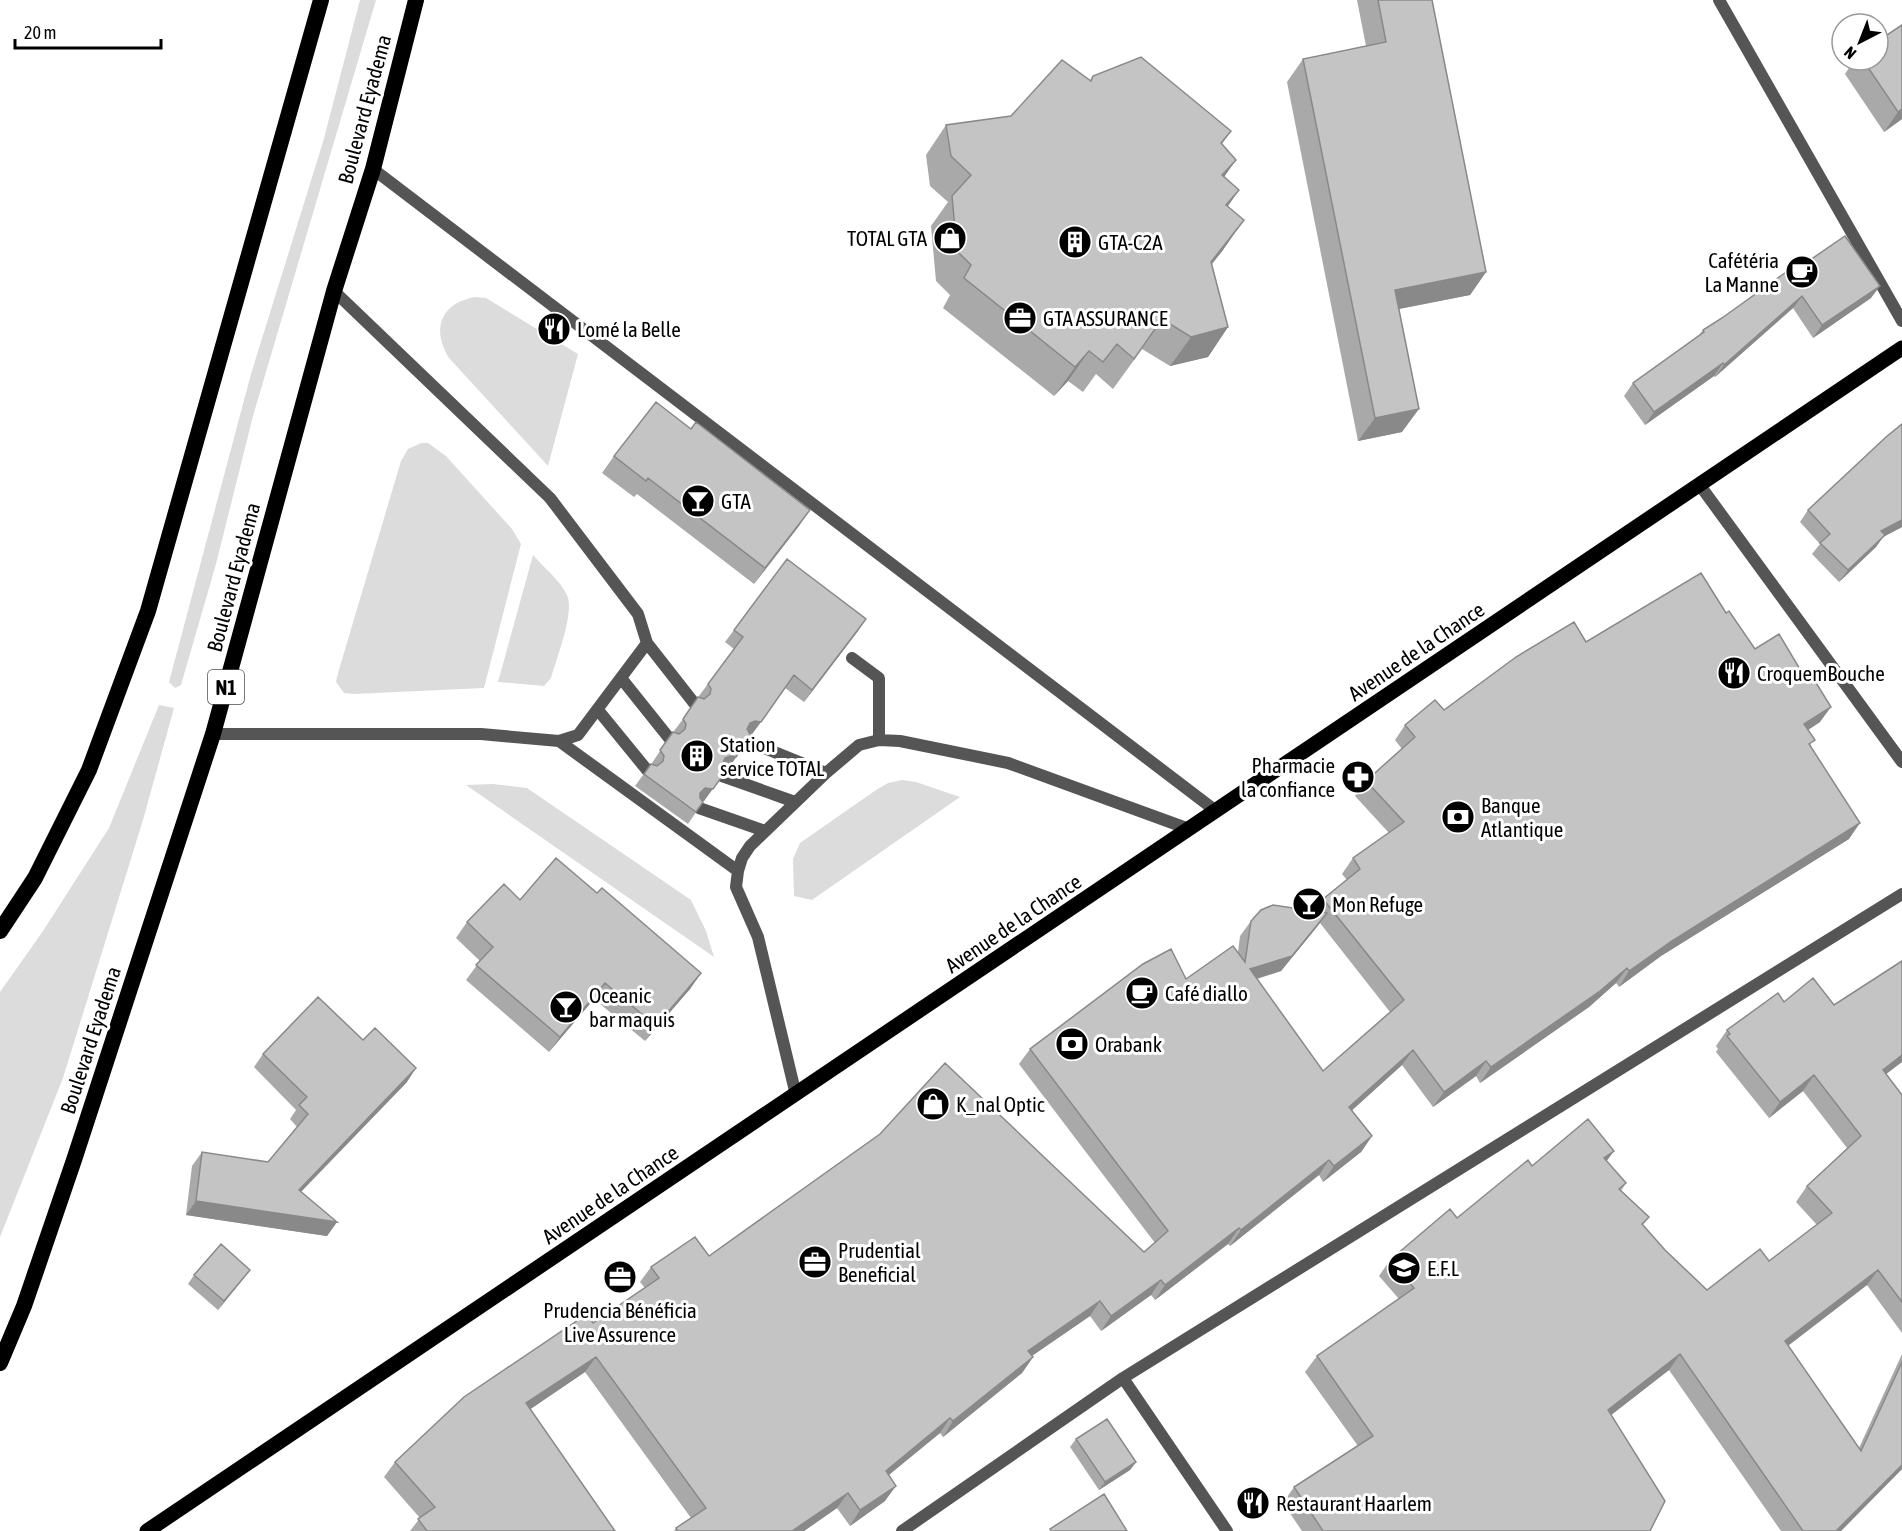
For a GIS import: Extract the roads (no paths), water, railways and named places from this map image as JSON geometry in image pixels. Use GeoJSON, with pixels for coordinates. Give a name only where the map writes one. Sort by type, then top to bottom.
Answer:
{"type":"FeatureCollection","features":[{"type":"Feature","properties":{"kind":"highway"},"geometry":{"type":"LineString","coordinates":[[0,931],[35,878],[89,770],[148,611],[321,0]]}},
{"type":"Feature","properties":{"kind":"highway","name":"Boulevard Eyadema"},"geometry":{"type":"LineString","coordinates":[[0,1363],[24,1306],[74,1160],[213,734],[334,291],[373,169],[416,0]]}},
{"type":"Feature","properties":{"kind":"main road","name":"Avenue de la Chance"},"geometry":{"type":"LineString","coordinates":[[147,1531],[1902,348]]}},
{"type":"Feature","properties":{"kind":"street"},"geometry":{"type":"LineString","coordinates":[[1725,2],[1902,321]]}},
{"type":"Feature","properties":{"kind":"street"},"geometry":{"type":"LineString","coordinates":[[373,169],[1216,811]]}},
{"type":"Feature","properties":{"kind":"street"},"geometry":{"type":"LineString","coordinates":[[334,291],[550,498],[638,614],[647,643],[694,703]]}},
{"type":"Feature","properties":{"kind":"street"},"geometry":{"type":"LineString","coordinates":[[1699,484],[1902,762]]}},
{"type":"Feature","properties":{"kind":"street"},"geometry":{"type":"LineString","coordinates":[[213,734],[481,734],[559,741],[578,735],[647,643]]}},
{"type":"Feature","properties":{"kind":"street"},"geometry":{"type":"LineString","coordinates":[[852,658],[879,678],[879,740]]}},
{"type":"Feature","properties":{"kind":"street"},"geometry":{"type":"LineString","coordinates":[[621,678],[669,738]]}},
{"type":"Feature","properties":{"kind":"street"},"geometry":{"type":"LineString","coordinates":[[598,710],[646,770]]}},
{"type":"Feature","properties":{"kind":"street"},"geometry":{"type":"LineString","coordinates":[[796,1095],[758,937],[736,887],[738,871],[742,858],[765,831],[859,745],[879,740],[900,741],[1008,763],[1189,829]]}},
{"type":"Feature","properties":{"kind":"street"},"geometry":{"type":"LineString","coordinates":[[559,741],[738,871]]}},
{"type":"Feature","properties":{"kind":"street"},"geometry":{"type":"LineString","coordinates":[[747,741],[826,773]]}},
{"type":"Feature","properties":{"kind":"street"},"geometry":{"type":"LineString","coordinates":[[722,776],[795,802]]}},
{"type":"Feature","properties":{"kind":"street"},"geometry":{"type":"LineString","coordinates":[[699,808],[765,831]]}},
{"type":"Feature","properties":{"kind":"street"},"geometry":{"type":"LineString","coordinates":[[902,1531],[1123,1378],[1902,894]]}},
{"type":"Feature","properties":{"kind":"street"},"geometry":{"type":"LineString","coordinates":[[1123,1378],[1227,1531]]}},
{"type":"Feature","properties":{"kind":"place","name":"TOTAL GTA"},"geometry":{"type":"Point","coordinates":[950,238]}},
{"type":"Feature","properties":{"kind":"place","name":"GTA-C2A"},"geometry":{"type":"Point","coordinates":[1075,242]}},
{"type":"Feature","properties":{"kind":"place","name":"Cafétéria La Manne"},"geometry":{"type":"Point","coordinates":[1802,272]}},
{"type":"Feature","properties":{"kind":"place","name":"GTA ASSURANCE"},"geometry":{"type":"Point","coordinates":[1020,318]}},
{"type":"Feature","properties":{"kind":"place","name":"Lomé la Belle"},"geometry":{"type":"Point","coordinates":[554,329]}},
{"type":"Feature","properties":{"kind":"place","name":"GTA"},"geometry":{"type":"Point","coordinates":[698,501]}},
{"type":"Feature","properties":{"kind":"place","name":"CroquemBouche"},"geometry":{"type":"Point","coordinates":[1734,673]}},
{"type":"Feature","properties":{"kind":"place","name":"Station service TOTAL"},"geometry":{"type":"Point","coordinates":[697,756]}},
{"type":"Feature","properties":{"kind":"place","name":"Pharmacie la confiance"},"geometry":{"type":"Point","coordinates":[1358,777]}},
{"type":"Feature","properties":{"kind":"place","name":"Banque Atlantique"},"geometry":{"type":"Point","coordinates":[1458,817]}},
{"type":"Feature","properties":{"kind":"place","name":"Mon Refuge"},"geometry":{"type":"Point","coordinates":[1309,904]}},
{"type":"Feature","properties":{"kind":"place","name":"Café diallo"},"geometry":{"type":"Point","coordinates":[1142,993]}},
{"type":"Feature","properties":{"kind":"place","name":"Oceanic bar maquis"},"geometry":{"type":"Point","coordinates":[566,1007]}},
{"type":"Feature","properties":{"kind":"place","name":"Orabank"},"geometry":{"type":"Point","coordinates":[1072,1044]}},
{"type":"Feature","properties":{"kind":"place","name":"K_nal Optic"},"geometry":{"type":"Point","coordinates":[933,1104]}},
{"type":"Feature","properties":{"kind":"place","name":"Prudential Beneficial"},"geometry":{"type":"Point","coordinates":[815,1262]}},
{"type":"Feature","properties":{"kind":"place","name":"E.F.L"},"geometry":{"type":"Point","coordinates":[1404,1268]}},
{"type":"Feature","properties":{"kind":"place","name":"Prudencia Bénéficia Live Assurence"},"geometry":{"type":"Point","coordinates":[620,1277]}},
{"type":"Feature","properties":{"kind":"place","name":"Restaurant Haarlem"},"geometry":{"type":"Point","coordinates":[1253,1503]}}]}
